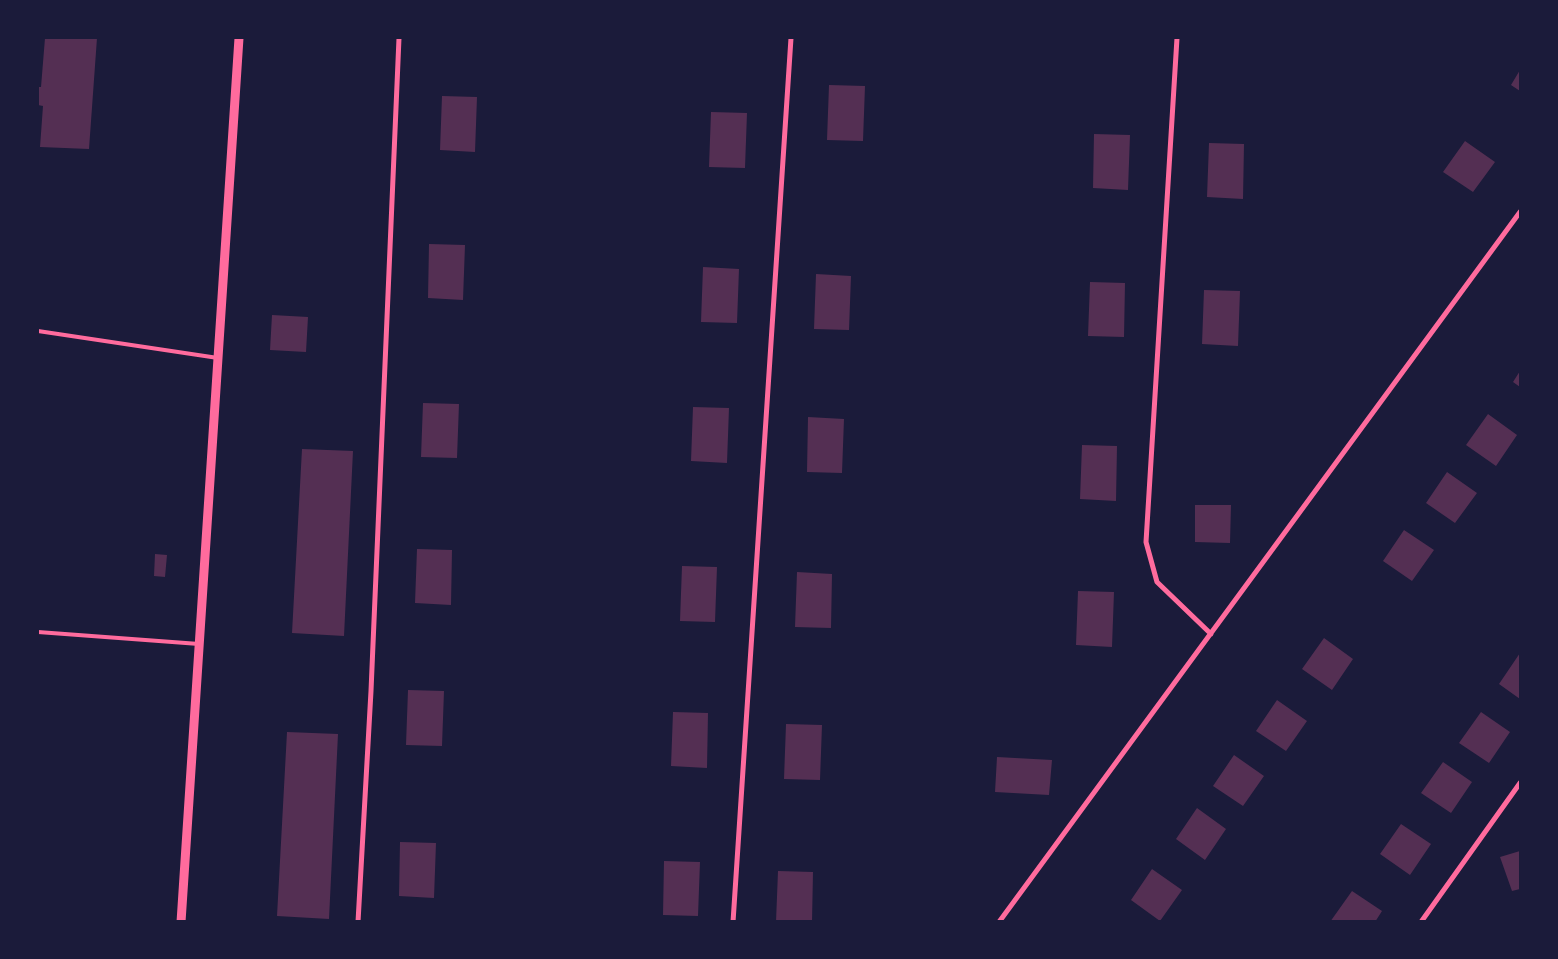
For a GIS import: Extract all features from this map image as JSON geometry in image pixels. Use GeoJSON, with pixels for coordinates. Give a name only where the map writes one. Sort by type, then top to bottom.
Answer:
{"type":"FeatureCollection","features":[{"type":"Feature","properties":{"kind":"street"},"geometry":{"type":"LineString","coordinates":[[181,922],[239,38]]}},
{"type":"Feature","properties":{"kind":"street"},"geometry":{"type":"LineString","coordinates":[[358,922],[372,682],[399,38]]}},
{"type":"Feature","properties":{"kind":"street"},"geometry":{"type":"LineString","coordinates":[[733,922],[790,38]]}},
{"type":"Feature","properties":{"kind":"street"},"geometry":{"type":"LineString","coordinates":[[1177,38],[1146,542],[1157,582],[1211,634]]}},
{"type":"Feature","properties":{"kind":"street"},"geometry":{"type":"LineString","coordinates":[[999,922],[1520,212]]}},
{"type":"Feature","properties":{"kind":"street"},"geometry":{"type":"LineString","coordinates":[[1421,922],[1520,783]]}},
{"type":"Feature","properties":{"kind":"lane"},"geometry":{"type":"LineString","coordinates":[[38,330],[218,358]]}},
{"type":"Feature","properties":{"kind":"lane"},"geometry":{"type":"LineString","coordinates":[[38,632],[199,644]]}},
{"type":"Feature","properties":{"kind":"building"},"geometry":{"type":"Polygon","coordinates":[[[45,38],[97,38],[89,149],[40,147],[43,106],[38,105],[38,87],[41,87],[45,38]]]}},
{"type":"Feature","properties":{"kind":"building"},"geometry":{"type":"Polygon","coordinates":[[[1520,70],[1520,91],[1511,85],[1520,70]]]}},
{"type":"Feature","properties":{"kind":"building"},"geometry":{"type":"Polygon","coordinates":[[[829,85],[865,86],[863,141],[827,140],[829,85]]]}},
{"type":"Feature","properties":{"kind":"building"},"geometry":{"type":"Polygon","coordinates":[[[442,96],[477,97],[475,152],[440,150],[442,96]]]}},
{"type":"Feature","properties":{"kind":"building"},"geometry":{"type":"Polygon","coordinates":[[[711,112],[747,113],[745,168],[709,167],[711,112]]]}},
{"type":"Feature","properties":{"kind":"building"},"geometry":{"type":"Polygon","coordinates":[[[1094,134],[1130,135],[1128,190],[1093,188],[1094,134]]]}},
{"type":"Feature","properties":{"kind":"building"},"geometry":{"type":"Polygon","coordinates":[[[1465,141],[1495,162],[1473,192],[1443,172],[1465,141]]]}},
{"type":"Feature","properties":{"kind":"building"},"geometry":{"type":"Polygon","coordinates":[[[1209,143],[1244,144],[1243,199],[1207,197],[1209,143]]]}},
{"type":"Feature","properties":{"kind":"building"},"geometry":{"type":"Polygon","coordinates":[[[429,244],[465,245],[463,300],[428,298],[429,244]]]}},
{"type":"Feature","properties":{"kind":"building"},"geometry":{"type":"Polygon","coordinates":[[[703,267],[739,269],[737,323],[701,322],[703,267]]]}},
{"type":"Feature","properties":{"kind":"building"},"geometry":{"type":"Polygon","coordinates":[[[816,274],[851,276],[849,330],[814,329],[816,274]]]}},
{"type":"Feature","properties":{"kind":"building"},"geometry":{"type":"Polygon","coordinates":[[[1090,282],[1125,283],[1124,337],[1088,336],[1090,282]]]}},
{"type":"Feature","properties":{"kind":"building"},"geometry":{"type":"Polygon","coordinates":[[[1204,290],[1240,291],[1238,346],[1202,344],[1204,290]]]}},
{"type":"Feature","properties":{"kind":"building"},"geometry":{"type":"Polygon","coordinates":[[[272,315],[308,317],[306,352],[270,350],[272,315]]]}},
{"type":"Feature","properties":{"kind":"building"},"geometry":{"type":"Polygon","coordinates":[[[1520,371],[1520,387],[1513,382],[1520,371]]]}},
{"type":"Feature","properties":{"kind":"building"},"geometry":{"type":"Polygon","coordinates":[[[423,403],[459,404],[457,458],[421,457],[423,403]]]}},
{"type":"Feature","properties":{"kind":"building"},"geometry":{"type":"Polygon","coordinates":[[[693,407],[729,408],[727,463],[691,461],[693,407]]]}},
{"type":"Feature","properties":{"kind":"building"},"geometry":{"type":"Polygon","coordinates":[[[1488,414],[1517,435],[1496,466],[1466,445],[1488,414]]]}},
{"type":"Feature","properties":{"kind":"building"},"geometry":{"type":"Polygon","coordinates":[[[808,417],[844,419],[842,473],[807,472],[808,417]]]}},
{"type":"Feature","properties":{"kind":"building"},"geometry":{"type":"Polygon","coordinates":[[[1082,445],[1117,446],[1116,501],[1080,499],[1082,445]]]}},
{"type":"Feature","properties":{"kind":"building"},"geometry":{"type":"Polygon","coordinates":[[[302,449],[353,451],[344,636],[292,633],[302,449]]]}},
{"type":"Feature","properties":{"kind":"building"},"geometry":{"type":"Polygon","coordinates":[[[1447,472],[1477,493],[1455,523],[1426,503],[1447,472]]]}},
{"type":"Feature","properties":{"kind":"building"},"geometry":{"type":"Polygon","coordinates":[[[1195,505],[1231,505],[1230,543],[1195,542],[1195,505]]]}},
{"type":"Feature","properties":{"kind":"building"},"geometry":{"type":"Polygon","coordinates":[[[1404,530],[1434,550],[1412,581],[1383,561],[1404,530]]]}},
{"type":"Feature","properties":{"kind":"building"},"geometry":{"type":"Polygon","coordinates":[[[417,549],[452,550],[451,605],[415,603],[417,549]]]}},
{"type":"Feature","properties":{"kind":"building"},"geometry":{"type":"Polygon","coordinates":[[[155,554],[167,555],[165,577],[154,576],[155,554]]]}},
{"type":"Feature","properties":{"kind":"building"},"geometry":{"type":"Polygon","coordinates":[[[682,566],[717,567],[715,622],[680,621],[682,566]]]}},
{"type":"Feature","properties":{"kind":"building"},"geometry":{"type":"Polygon","coordinates":[[[797,572],[832,574],[831,628],[795,627],[797,572]]]}},
{"type":"Feature","properties":{"kind":"building"},"geometry":{"type":"Polygon","coordinates":[[[1078,591],[1114,592],[1112,647],[1076,645],[1078,591]]]}},
{"type":"Feature","properties":{"kind":"building"},"geometry":{"type":"Polygon","coordinates":[[[1324,638],[1353,659],[1332,690],[1302,669],[1324,638]]]}},
{"type":"Feature","properties":{"kind":"building"},"geometry":{"type":"Polygon","coordinates":[[[1520,653],[1520,699],[1499,684],[1520,653]]]}},
{"type":"Feature","properties":{"kind":"building"},"geometry":{"type":"Polygon","coordinates":[[[408,690],[444,691],[442,746],[406,745],[408,690]]]}},
{"type":"Feature","properties":{"kind":"building"},"geometry":{"type":"Polygon","coordinates":[[[1277,700],[1307,721],[1286,751],[1256,731],[1277,700]]]}},
{"type":"Feature","properties":{"kind":"building"},"geometry":{"type":"Polygon","coordinates":[[[673,712],[708,713],[707,768],[671,766],[673,712]]]}},
{"type":"Feature","properties":{"kind":"building"},"geometry":{"type":"Polygon","coordinates":[[[1481,712],[1510,732],[1489,763],[1459,743],[1481,712]]]}},
{"type":"Feature","properties":{"kind":"building"},"geometry":{"type":"Polygon","coordinates":[[[786,724],[822,725],[820,780],[784,779],[786,724]]]}},
{"type":"Feature","properties":{"kind":"building"},"geometry":{"type":"Polygon","coordinates":[[[287,732],[338,734],[329,919],[277,916],[287,732]]]}},
{"type":"Feature","properties":{"kind":"building"},"geometry":{"type":"Polygon","coordinates":[[[1234,755],[1264,776],[1243,806],[1213,786],[1234,755]]]}},
{"type":"Feature","properties":{"kind":"building"},"geometry":{"type":"Polygon","coordinates":[[[997,757],[1052,760],[1049,795],[995,792],[997,757]]]}},
{"type":"Feature","properties":{"kind":"building"},"geometry":{"type":"Polygon","coordinates":[[[1443,762],[1472,782],[1451,813],[1421,793],[1443,762]]]}},
{"type":"Feature","properties":{"kind":"building"},"geometry":{"type":"Polygon","coordinates":[[[1197,808],[1226,829],[1205,860],[1176,839],[1197,808]]]}},
{"type":"Feature","properties":{"kind":"building"},"geometry":{"type":"Polygon","coordinates":[[[1401,824],[1431,844],[1410,875],[1380,854],[1401,824]]]}},
{"type":"Feature","properties":{"kind":"building"},"geometry":{"type":"Polygon","coordinates":[[[400,842],[436,843],[434,898],[399,896],[400,842]]]}},
{"type":"Feature","properties":{"kind":"building"},"geometry":{"type":"Polygon","coordinates":[[[1520,851],[1520,889],[1512,891],[1500,857],[1520,851]]]}},
{"type":"Feature","properties":{"kind":"building"},"geometry":{"type":"Polygon","coordinates":[[[664,861],[700,862],[698,916],[663,915],[664,861]]]}},
{"type":"Feature","properties":{"kind":"building"},"geometry":{"type":"Polygon","coordinates":[[[1152,869],[1182,890],[1160,921],[1131,900],[1152,869]]]}},
{"type":"Feature","properties":{"kind":"building"},"geometry":{"type":"Polygon","coordinates":[[[778,871],[813,872],[812,922],[776,922],[778,871]]]}},
{"type":"Feature","properties":{"kind":"building"},"geometry":{"type":"Polygon","coordinates":[[[1352,891],[1382,911],[1375,922],[1330,922],[1352,891]]]}}]}
